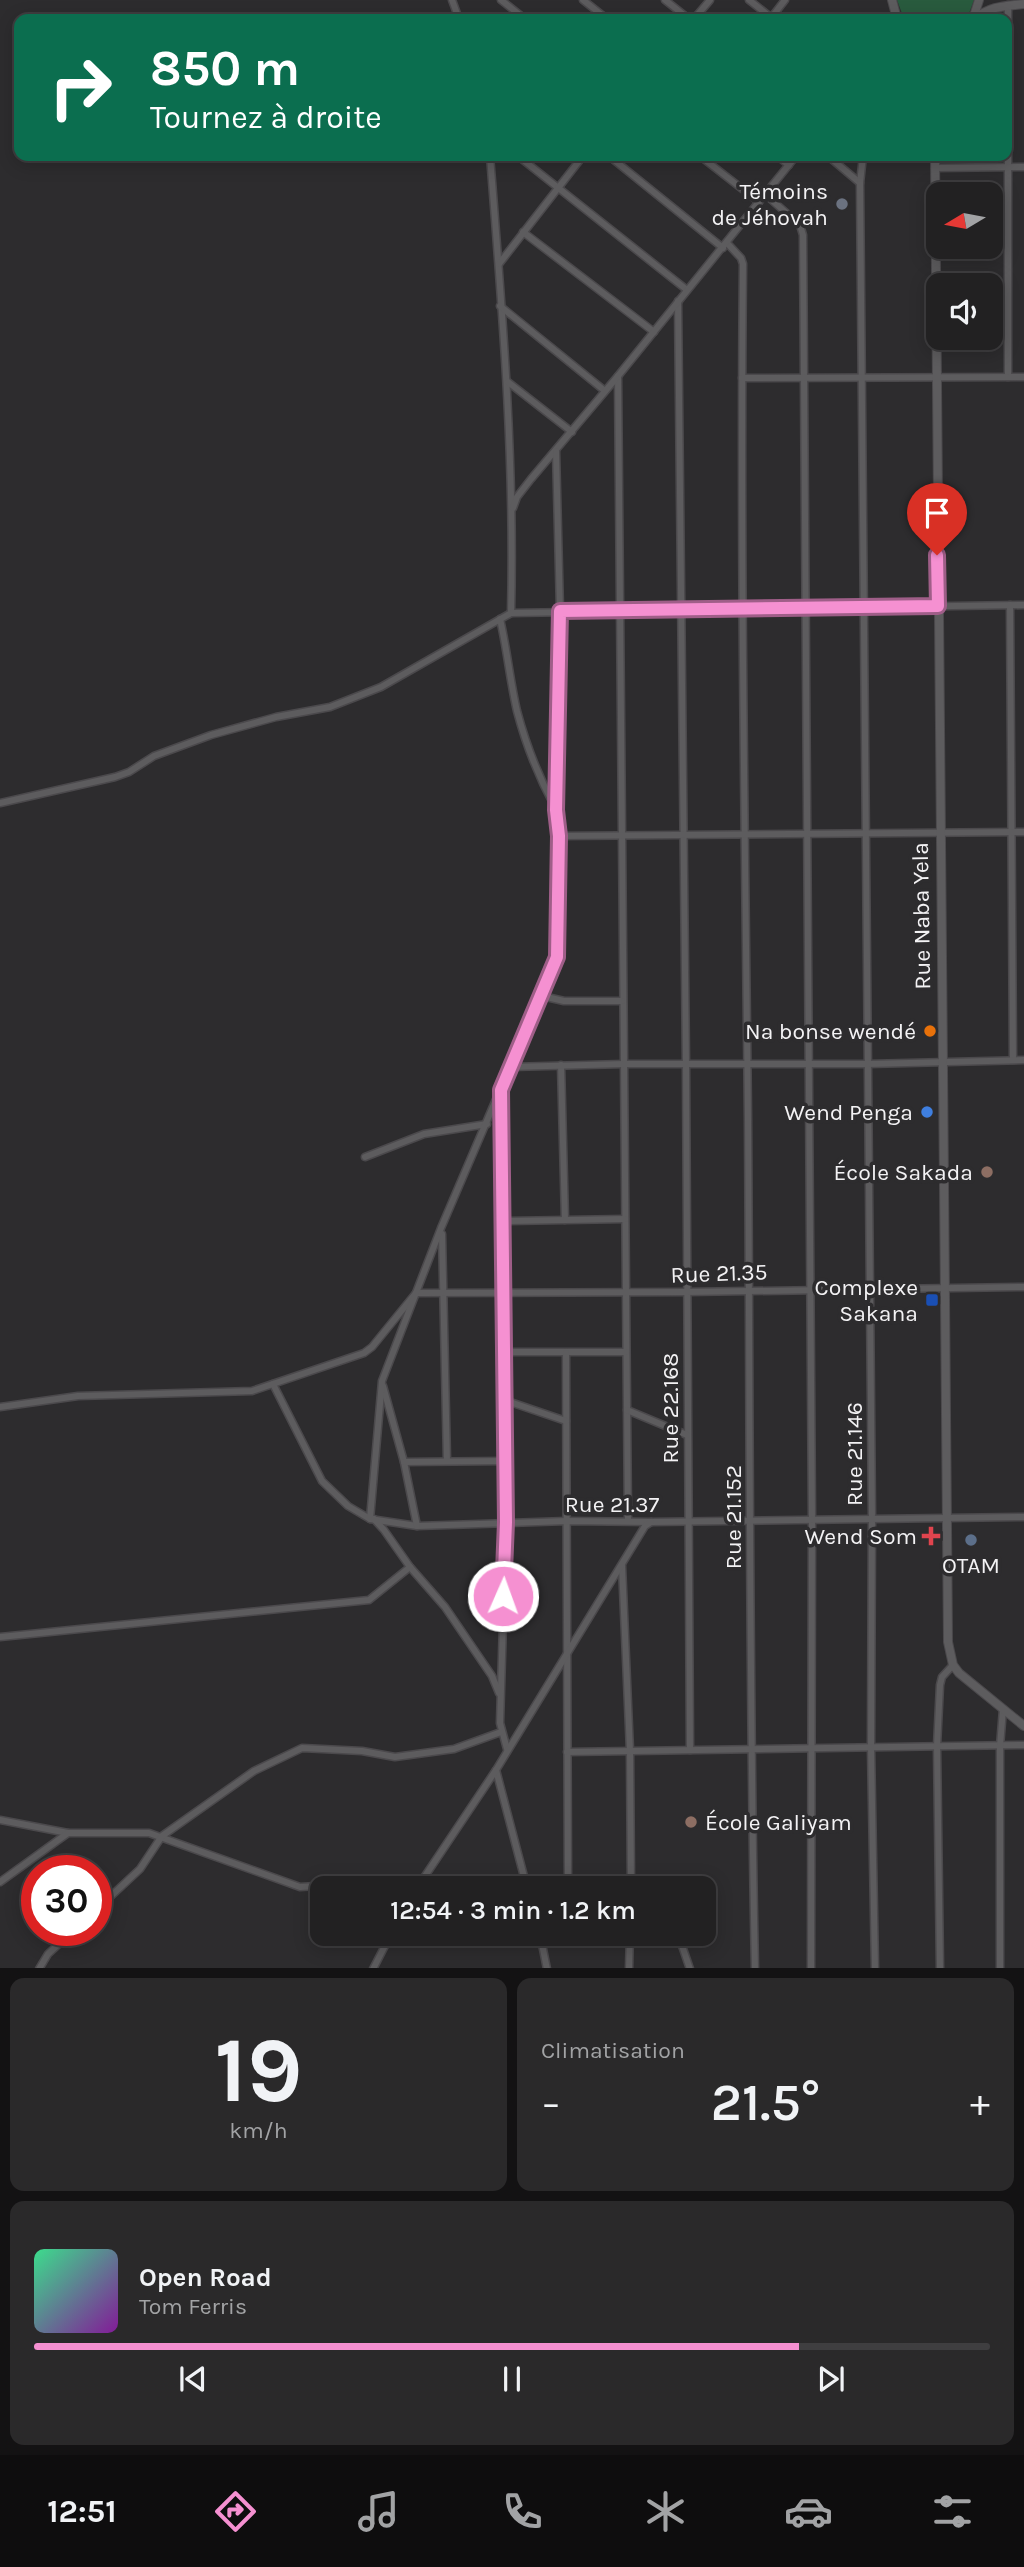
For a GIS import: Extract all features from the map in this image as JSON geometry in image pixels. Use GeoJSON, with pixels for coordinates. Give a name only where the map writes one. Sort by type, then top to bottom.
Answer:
{"type":"FeatureCollection","features":[{"type":"Feature","properties":{"kind":"street"},"geometry":{"type":"LineString","coordinates":[[501,0],[519,14]]}},
{"type":"Feature","properties":{"kind":"street"},"geometry":{"type":"LineString","coordinates":[[583,0],[601,14]]}},
{"type":"Feature","properties":{"kind":"street"},"geometry":{"type":"LineString","coordinates":[[665,0],[684,14]]}},
{"type":"Feature","properties":{"kind":"street"},"geometry":{"type":"LineString","coordinates":[[696,14],[710,0]]}},
{"type":"Feature","properties":{"kind":"street"},"geometry":{"type":"LineString","coordinates":[[749,0],[767,14]]}},
{"type":"Feature","properties":{"kind":"street"},"geometry":{"type":"LineString","coordinates":[[982,14],[1008,3],[1024,4]]}},
{"type":"Feature","properties":{"kind":"street"},"geometry":{"type":"LineString","coordinates":[[490,161],[508,382],[512,513],[511,612]]}},
{"type":"Feature","properties":{"kind":"street"},"geometry":{"type":"LineString","coordinates":[[525,161],[687,290]]}},
{"type":"Feature","properties":{"kind":"street"},"geometry":{"type":"LineString","coordinates":[[499,264],[579,161]]}},
{"type":"Feature","properties":{"kind":"street"},"geometry":{"type":"LineString","coordinates":[[616,161],[725,245]]}},
{"type":"Feature","properties":{"kind":"street"},"geometry":{"type":"LineString","coordinates":[[706,161],[759,202]]}},
{"type":"Feature","properties":{"kind":"street"},"geometry":{"type":"LineString","coordinates":[[784,161],[789,165]]}},
{"type":"Feature","properties":{"kind":"street"},"geometry":{"type":"LineString","coordinates":[[512,513],[517,497],[792,161]]}},
{"type":"Feature","properties":{"kind":"street"},"geometry":{"type":"LineString","coordinates":[[834,161],[860,183]]}},
{"type":"Feature","properties":{"kind":"street","name":"Rue 21.146"},"geometry":{"type":"LineString","coordinates":[[862,161],[860,183],[872,1519],[871,1748],[875,1968]]}},
{"type":"Feature","properties":{"kind":"street","name":"Rue Naba Yela"},"geometry":{"type":"LineString","coordinates":[[935,161],[941,1061],[948,1642],[953,1665]]}},
{"type":"Feature","properties":{"kind":"street"},"geometry":{"type":"LineString","coordinates":[[1007,161],[1008,377]]}},
{"type":"Feature","properties":{"kind":"street"},"geometry":{"type":"LineString","coordinates":[[935,168],[1024,167]]}},
{"type":"Feature","properties":{"kind":"street"},"geometry":{"type":"LineString","coordinates":[[766,195],[803,229],[811,1968]]}},
{"type":"Feature","properties":{"kind":"street"},"geometry":{"type":"LineString","coordinates":[[523,232],[653,332]]}},
{"type":"Feature","properties":{"kind":"street","name":"Rue 21.152"},"geometry":{"type":"LineString","coordinates":[[725,245],[741,258],[743,264],[744,834],[755,1968]]}},
{"type":"Feature","properties":{"kind":"street","name":"Rue 22.168"},"geometry":{"type":"LineString","coordinates":[[678,301],[687,1066],[690,1750]]}},
{"type":"Feature","properties":{"kind":"street"},"geometry":{"type":"LineString","coordinates":[[500,306],[605,391]]}},
{"type":"Feature","properties":{"kind":"street"},"geometry":{"type":"LineString","coordinates":[[618,376],[628,1520]]}},
{"type":"Feature","properties":{"kind":"street"},"geometry":{"type":"LineString","coordinates":[[742,379],[1024,377]]}},
{"type":"Feature","properties":{"kind":"street"},"geometry":{"type":"LineString","coordinates":[[508,382],[572,432]]}},
{"type":"Feature","properties":{"kind":"street"},"geometry":{"type":"LineString","coordinates":[[500,1695],[492,1676],[445,1607],[410,1567],[384,1530],[372,1519],[382,1381],[441,1228],[542,996],[558,950],[559,836],[556,810],[560,611],[556,451]]}},
{"type":"Feature","properties":{"kind":"street"},"geometry":{"type":"LineString","coordinates":[[1010,605],[1013,1060]]}},
{"type":"Feature","properties":{"kind":"street"},"geometry":{"type":"LineString","coordinates":[[0,803],[116,777],[154,756],[240,726],[330,708],[382,687],[511,612],[1024,605]]}},
{"type":"Feature","properties":{"kind":"street"},"geometry":{"type":"LineString","coordinates":[[500,619],[509,654],[517,709],[538,776],[556,810]]}},
{"type":"Feature","properties":{"kind":"street"},"geometry":{"type":"LineString","coordinates":[[559,836],[1024,832]]}},
{"type":"Feature","properties":{"kind":"street"},"geometry":{"type":"LineString","coordinates":[[542,996],[564,1001],[622,1001]]}},
{"type":"Feature","properties":{"kind":"street"},"geometry":{"type":"LineString","coordinates":[[510,1068],[624,1064],[807,1065],[1024,1060]]}},
{"type":"Feature","properties":{"kind":"street"},"geometry":{"type":"LineString","coordinates":[[561,1065],[565,1220]]}},
{"type":"Feature","properties":{"kind":"street"},"geometry":{"type":"LineString","coordinates":[[501,1090],[506,1522],[500,1695],[501,1732],[507,1749]]}},
{"type":"Feature","properties":{"kind":"street"},"geometry":{"type":"LineString","coordinates":[[365,1157],[424,1134],[487,1124]]}},
{"type":"Feature","properties":{"kind":"street"},"geometry":{"type":"LineString","coordinates":[[503,1221],[625,1219]]}},
{"type":"Feature","properties":{"kind":"street"},"geometry":{"type":"LineString","coordinates":[[441,1228],[447,1461]]}},
{"type":"Feature","properties":{"kind":"street","name":"Rue 21.35"},"geometry":{"type":"LineString","coordinates":[[416,1293],[1024,1287]]}},
{"type":"Feature","properties":{"kind":"street"},"geometry":{"type":"LineString","coordinates":[[0,1407],[78,1396],[252,1391],[364,1353],[372,1347],[416,1293]]}},
{"type":"Feature","properties":{"kind":"street"},"geometry":{"type":"LineString","coordinates":[[504,1352],[626,1352]]}},
{"type":"Feature","properties":{"kind":"street"},"geometry":{"type":"LineString","coordinates":[[566,1353],[568,1876]]}},
{"type":"Feature","properties":{"kind":"street"},"geometry":{"type":"LineString","coordinates":[[382,1381],[404,1462],[417,1526]]}},
{"type":"Feature","properties":{"kind":"street","name":"Rue 21.37"},"geometry":{"type":"LineString","coordinates":[[273,1384],[321,1481],[348,1507],[372,1519],[417,1526],[628,1520],[651,1522],[1024,1517]]}},
{"type":"Feature","properties":{"kind":"street"},"geometry":{"type":"LineString","coordinates":[[504,1400],[566,1421]]}},
{"type":"Feature","properties":{"kind":"street"},"geometry":{"type":"LineString","coordinates":[[627,1410],[687,1435]]}},
{"type":"Feature","properties":{"kind":"street"},"geometry":{"type":"LineString","coordinates":[[404,1462],[505,1461]]}},
{"type":"Feature","properties":{"kind":"street"},"geometry":{"type":"LineString","coordinates":[[425,1876],[496,1770],[645,1526],[651,1522]]}},
{"type":"Feature","properties":{"kind":"street"},"geometry":{"type":"LineString","coordinates":[[622,1564],[630,1751],[631,1876]]}},
{"type":"Feature","properties":{"kind":"street"},"geometry":{"type":"LineString","coordinates":[[0,1637],[369,1600],[410,1567]]}},
{"type":"Feature","properties":{"kind":"street"},"geometry":{"type":"LineString","coordinates":[[940,1968],[937,1746],[942,1677],[953,1665],[1024,1726]]}},
{"type":"Feature","properties":{"kind":"street"},"geometry":{"type":"LineString","coordinates":[[1000,1968],[1000,1746],[1003,1709]]}},
{"type":"Feature","properties":{"kind":"street"},"geometry":{"type":"LineString","coordinates":[[112,1895],[139,1869],[162,1836],[254,1772],[302,1748],[362,1751],[395,1757],[454,1749],[501,1732]]}},
{"type":"Feature","properties":{"kind":"street"},"geometry":{"type":"LineString","coordinates":[[567,1752],[1024,1745]]}},
{"type":"Feature","properties":{"kind":"street"},"geometry":{"type":"LineString","coordinates":[[496,1770],[524,1876]]}},
{"type":"Feature","properties":{"kind":"street"},"geometry":{"type":"LineString","coordinates":[[0,1820],[68,1833],[149,1833],[300,1887],[310,1886]]}},
{"type":"Feature","properties":{"kind":"street"},"geometry":{"type":"LineString","coordinates":[[0,1882],[68,1833]]}},
{"type":"Feature","properties":{"kind":"street"},"geometry":{"type":"LineString","coordinates":[[40,1968],[57,1946]]}},
{"type":"Feature","properties":{"kind":"street"},"geometry":{"type":"LineString","coordinates":[[374,1968],[385,1946]]}},
{"type":"Feature","properties":{"kind":"street"},"geometry":{"type":"LineString","coordinates":[[542,1946],[547,1968]]}},
{"type":"Feature","properties":{"kind":"street"},"geometry":{"type":"LineString","coordinates":[[629,1968],[630,1946]]}},
{"type":"Feature","properties":{"kind":"street"},"geometry":{"type":"LineString","coordinates":[[682,1946],[690,1968]]}},
{"type":"Feature","properties":{"kind":"green space"},"geometry":{"type":"Polygon","coordinates":[[[897,0],[974,0],[969,14],[902,14],[897,0]]]}},
{"type":"Feature","properties":{"kind":"place","name":"Témoins de Jéhovah"},"geometry":{"type":"Point","coordinates":[842,204]}},
{"type":"Feature","properties":{"kind":"place","name":"Na bonse wendé"},"geometry":{"type":"Point","coordinates":[930,1031]}},
{"type":"Feature","properties":{"kind":"place","name":"Wend Penga"},"geometry":{"type":"Point","coordinates":[927,1112]}},
{"type":"Feature","properties":{"kind":"place","name":"École Sakada"},"geometry":{"type":"Point","coordinates":[987,1172]}},
{"type":"Feature","properties":{"kind":"place","name":"Complexe Sakana"},"geometry":{"type":"Point","coordinates":[932,1300]}},
{"type":"Feature","properties":{"kind":"place","name":"Wend Som"},"geometry":{"type":"Point","coordinates":[931,1536]}},
{"type":"Feature","properties":{"kind":"place","name":"OTAM"},"geometry":{"type":"Point","coordinates":[971,1540]}},
{"type":"Feature","properties":{"kind":"place","name":"École Galiyam"},"geometry":{"type":"Point","coordinates":[691,1822]}},
{"type":"Feature","properties":{"kind":"route"},"geometry":{"type":"LineString","coordinates":[[503,1596],[506,1522],[501,1090],[538,1006],[558,950],[559,836],[556,810],[560,611],[938,606],[937,555]]}}]}
